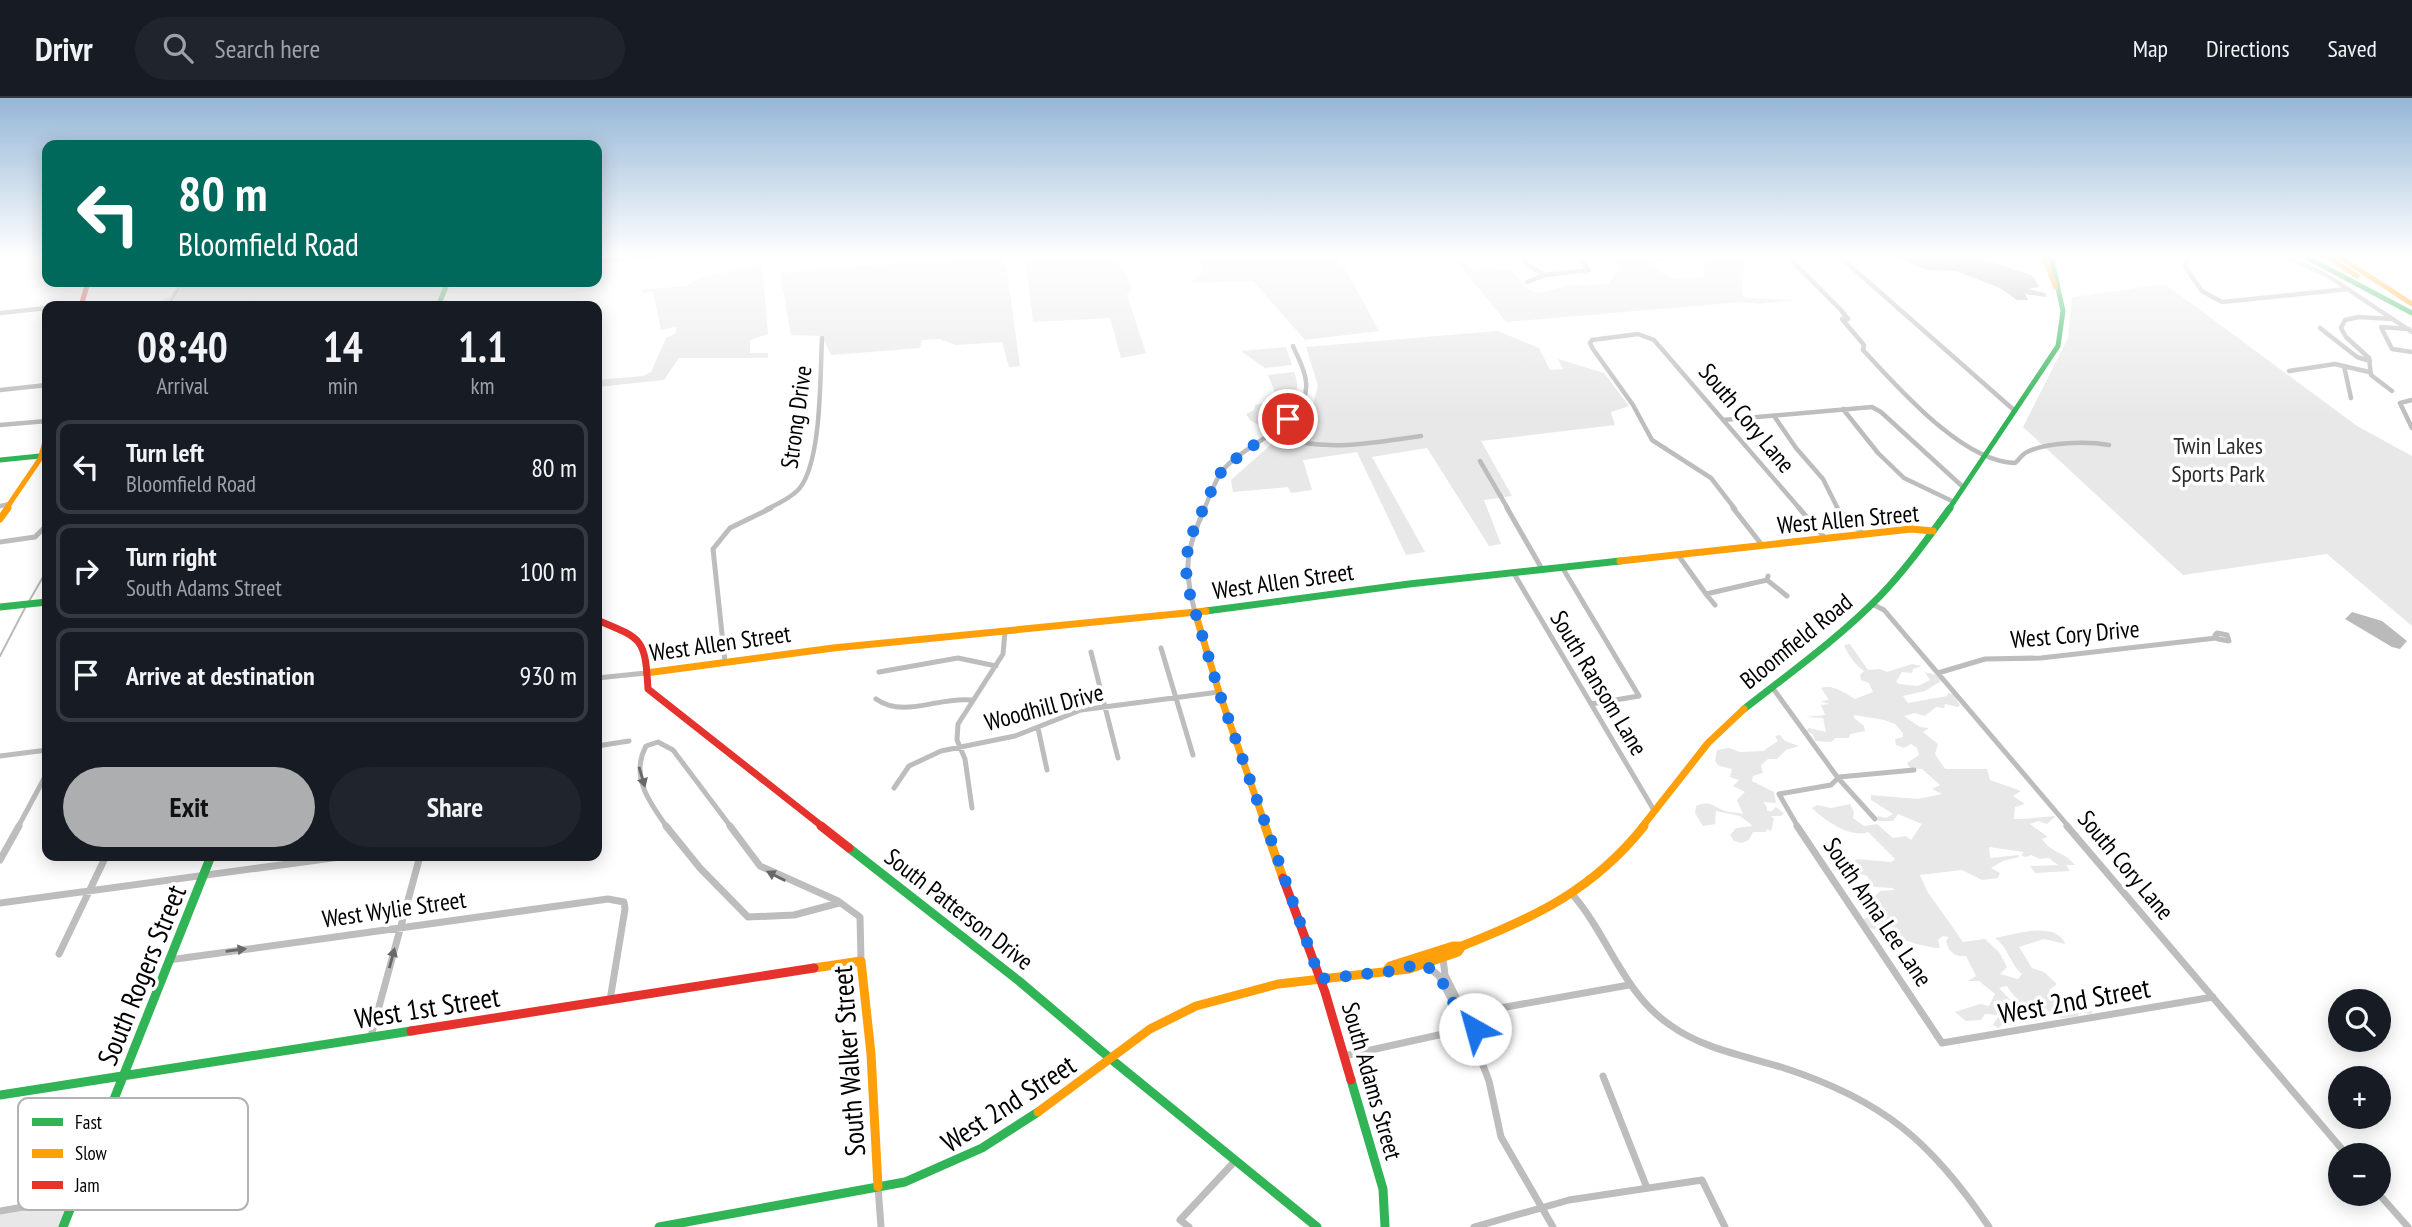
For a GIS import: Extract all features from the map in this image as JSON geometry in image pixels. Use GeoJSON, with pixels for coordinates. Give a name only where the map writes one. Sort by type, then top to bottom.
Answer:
{"type":"FeatureCollection","features":[{"type":"Feature","properties":{"kind":"main road","name":"Bloomfield Road"},"geometry":{"type":"LineString","coordinates":[[1386,971],[1390,966],[1454,946],[1462,946],[1521,923],[1572,894],[1623,852],[1708,743],[1772,687],[1821,650],[1897,578],[1954,502],[2059,346],[2064,317],[2063,309]]}},
{"type":"Feature","properties":{"kind":"main road"},"geometry":{"type":"LineString","coordinates":[[0,460],[42,456]]}},
{"type":"Feature","properties":{"kind":"main road"},"geometry":{"type":"LineString","coordinates":[[0,519],[42,459]]}},
{"type":"Feature","properties":{"kind":"main road","name":"West Allen Street"},"geometry":{"type":"LineString","coordinates":[[646,673],[833,648],[1195,612],[1513,572],[1923,528],[1933,531]]}},
{"type":"Feature","properties":{"kind":"main road"},"geometry":{"type":"LineString","coordinates":[[0,607],[42,603]]}},
{"type":"Feature","properties":{"kind":"main road","name":"South Adams Street"},"geometry":{"type":"LineString","coordinates":[[1195,612],[1219,692],[1320,979],[1344,1056],[1383,1189],[1385,1227]]}},
{"type":"Feature","properties":{"kind":"main road","name":"South Patterson Drive"},"geometry":{"type":"LineString","coordinates":[[602,622],[639,638],[645,647],[649,689],[665,704],[1008,972],[1317,1227]]}},
{"type":"Feature","properties":{"kind":"main road","name":"South Rogers Street"},"geometry":{"type":"LineString","coordinates":[[114,1098],[209,861]]}},
{"type":"Feature","properties":{"kind":"main road","name":"Bloomfield Road"},"geometry":{"type":"LineString","coordinates":[[1320,979],[1386,971],[1423,963],[1458,952],[1462,946]]}},
{"type":"Feature","properties":{"kind":"main road","name":"West 1st Street"},"geometry":{"type":"LineString","coordinates":[[0,1095],[861,961]]}},
{"type":"Feature","properties":{"kind":"main road","name":"South Walker Street"},"geometry":{"type":"LineString","coordinates":[[861,961],[871,1054],[878,1187]]}},
{"type":"Feature","properties":{"kind":"main road","name":"West 2nd Street"},"geometry":{"type":"LineString","coordinates":[[659,1227],[878,1187],[938,1172],[968,1158],[1024,1124],[1138,1036],[1170,1017],[1235,993],[1320,979]]}},
{"type":"Feature","properties":{"kind":"main road","name":"South Rogers Street"},"geometry":{"type":"LineString","coordinates":[[63,1227],[70,1210]]}},
{"type":"Feature","properties":{"kind":"street"},"geometry":{"type":"LineString","coordinates":[[0,313],[41,309]]}},
{"type":"Feature","properties":{"kind":"street"},"geometry":{"type":"LineString","coordinates":[[1840,309],[1848,318],[1842,319],[1864,345],[1863,350],[1896,386],[1952,436],[1984,454],[2011,464],[2018,462],[2025,452],[2071,443],[2092,442],[2109,445]]}},
{"type":"Feature","properties":{"kind":"street"},"geometry":{"type":"LineString","coordinates":[[1899,309],[2015,411]]}},
{"type":"Feature","properties":{"kind":"street"},"geometry":{"type":"LineString","coordinates":[[2378,309],[2410,330]]}},
{"type":"Feature","properties":{"kind":"street"},"geometry":{"type":"LineString","coordinates":[[2369,372],[2370,361],[2365,353],[2344,335],[2342,324],[2348,319],[2359,317],[2393,319]]}},
{"type":"Feature","properties":{"kind":"street"},"geometry":{"type":"LineString","coordinates":[[2410,330],[2381,327],[2392,349],[2412,352]]}},
{"type":"Feature","properties":{"kind":"street"},"geometry":{"type":"LineString","coordinates":[[2320,328],[2357,357],[2370,361]]}},
{"type":"Feature","properties":{"kind":"street","name":"South Cory Lane"},"geometry":{"type":"LineString","coordinates":[[1596,338],[1633,334],[1645,335],[1656,342],[1825,538]]}},
{"type":"Feature","properties":{"kind":"street","name":"Strong Drive"},"geometry":{"type":"LineString","coordinates":[[725,662],[713,549],[730,526],[791,496],[807,480],[813,456],[822,338]]}},
{"type":"Feature","properties":{"kind":"street"},"geometry":{"type":"LineString","coordinates":[[1596,338],[1590,345],[1633,405],[1652,440],[1712,478],[1762,545]]}},
{"type":"Feature","properties":{"kind":"street","name":"South Adams Street"},"geometry":{"type":"LineString","coordinates":[[1195,612],[1185,572],[1186,552],[1192,531],[1225,467],[1288,419],[1301,405],[1306,392],[1306,380],[1293,346]]}},
{"type":"Feature","properties":{"kind":"street"},"geometry":{"type":"LineString","coordinates":[[2289,371],[2332,364],[2344,366],[2369,372],[2392,391]]}},
{"type":"Feature","properties":{"kind":"street"},"geometry":{"type":"LineString","coordinates":[[2344,366],[2350,398]]}},
{"type":"Feature","properties":{"kind":"street"},"geometry":{"type":"LineString","coordinates":[[0,390],[42,386]]}},
{"type":"Feature","properties":{"kind":"street"},"geometry":{"type":"LineString","coordinates":[[2412,400],[2400,403],[2409,416],[2412,428]]}},
{"type":"Feature","properties":{"kind":"street"},"geometry":{"type":"LineString","coordinates":[[1723,421],[1872,407],[1881,412],[1963,487]]}},
{"type":"Feature","properties":{"kind":"street"},"geometry":{"type":"LineString","coordinates":[[1843,409],[1878,453],[1904,478],[1954,502]]}},
{"type":"Feature","properties":{"kind":"street"},"geometry":{"type":"LineString","coordinates":[[1774,416],[1796,448],[1823,478],[1835,506],[1863,534]]}},
{"type":"Feature","properties":{"kind":"street"},"geometry":{"type":"LineString","coordinates":[[0,425],[42,421]]}},
{"type":"Feature","properties":{"kind":"street"},"geometry":{"type":"LineString","coordinates":[[1268,434],[1291,444],[1311,447],[1364,444],[1421,436]]}},
{"type":"Feature","properties":{"kind":"street"},"geometry":{"type":"LineString","coordinates":[[1480,461],[1542,569]]}},
{"type":"Feature","properties":{"kind":"street"},"geometry":{"type":"LineString","coordinates":[[0,506],[10,504]]}},
{"type":"Feature","properties":{"kind":"street"},"geometry":{"type":"LineString","coordinates":[[0,542],[35,537],[42,530]]}},
{"type":"Feature","properties":{"kind":"street"},"geometry":{"type":"LineString","coordinates":[[1678,555],[1715,606]]}},
{"type":"Feature","properties":{"kind":"street"},"geometry":{"type":"LineString","coordinates":[[1562,567],[1639,696],[1591,704]]}},
{"type":"Feature","properties":{"kind":"street","name":"South Ransom Lane"},"geometry":{"type":"LineString","coordinates":[[1513,572],[1655,812]]}},
{"type":"Feature","properties":{"kind":"street"},"geometry":{"type":"LineString","coordinates":[[1706,594],[1768,578],[1787,596]]}},
{"type":"Feature","properties":{"kind":"street","name":"South Cory Lane"},"geometry":{"type":"LineString","coordinates":[[1872,604],[1884,610],[2337,1143]]}},
{"type":"Feature","properties":{"kind":"street"},"geometry":{"type":"LineString","coordinates":[[972,808],[965,759],[959,746],[958,724],[1003,654],[1005,632]]}},
{"type":"Feature","properties":{"kind":"street","name":"West Cory Drive"},"geometry":{"type":"LineString","coordinates":[[1938,673],[1985,659],[2041,658],[2216,638]]}},
{"type":"Feature","properties":{"kind":"street"},"geometry":{"type":"LineString","coordinates":[[1161,648],[1193,755]]}},
{"type":"Feature","properties":{"kind":"street"},"geometry":{"type":"LineString","coordinates":[[1091,652],[1118,758]]}},
{"type":"Feature","properties":{"kind":"street"},"geometry":{"type":"LineString","coordinates":[[879,672],[899,665],[918,665],[961,656],[996,666]]}},
{"type":"Feature","properties":{"kind":"street","name":"West Allen Street"},"geometry":{"type":"LineString","coordinates":[[602,677],[646,673]]}},
{"type":"Feature","properties":{"kind":"street"},"geometry":{"type":"LineString","coordinates":[[1772,687],[1838,778],[1875,819]]}},
{"type":"Feature","properties":{"kind":"street","name":"Woodhill Drive"},"geometry":{"type":"LineString","coordinates":[[894,788],[903,771],[915,762],[959,746],[1015,736],[1081,710],[1219,692]]}},
{"type":"Feature","properties":{"kind":"street"},"geometry":{"type":"LineString","coordinates":[[876,699],[885,706],[897,708],[943,698],[971,700]]}},
{"type":"Feature","properties":{"kind":"street"},"geometry":{"type":"LineString","coordinates":[[1038,728],[1047,770]]}},
{"type":"Feature","properties":{"kind":"street"},"geometry":{"type":"LineString","coordinates":[[602,745],[629,741]]}},
{"type":"Feature","properties":{"kind":"street","name":"South Walker Street"},"geometry":{"type":"LineString","coordinates":[[839,903],[816,912],[775,918],[748,917],[695,866],[647,794],[638,764],[646,746],[658,742],[673,750],[760,866],[772,875],[839,903],[852,909],[860,918],[861,961]]}},
{"type":"Feature","properties":{"kind":"street"},"geometry":{"type":"LineString","coordinates":[[0,756],[42,751]]}},
{"type":"Feature","properties":{"kind":"street"},"geometry":{"type":"LineString","coordinates":[[1838,778],[1914,770]]}},
{"type":"Feature","properties":{"kind":"street","name":"South Anna Lee Lane"},"geometry":{"type":"LineString","coordinates":[[1838,778],[1831,785],[1783,792],[1779,794],[1781,802],[1942,1043]]}},
{"type":"Feature","properties":{"kind":"street"},"geometry":{"type":"LineString","coordinates":[[0,860],[42,782]]}},
{"type":"Feature","properties":{"kind":"street"},"geometry":{"type":"LineString","coordinates":[[59,954],[104,861]]}},
{"type":"Feature","properties":{"kind":"street"},"geometry":{"type":"LineString","coordinates":[[0,904],[309,861]]}},
{"type":"Feature","properties":{"kind":"street"},"geometry":{"type":"LineString","coordinates":[[371,1036],[419,861]]}},
{"type":"Feature","properties":{"kind":"street"},"geometry":{"type":"LineString","coordinates":[[1572,894],[1590,912],[1629,985],[1648,1009],[1691,1037],[1818,1078],[1884,1111],[1910,1130],[1941,1159],[1989,1227]]}},
{"type":"Feature","properties":{"kind":"street","name":"West Wylie Street"},"geometry":{"type":"LineString","coordinates":[[169,960],[608,899],[624,902],[625,909],[610,1000]]}},
{"type":"Feature","properties":{"kind":"street"},"geometry":{"type":"LineString","coordinates":[[1443,957],[1445,975],[1489,1079],[1496,1109],[1494,1119],[1500,1137],[1553,1227]]}},
{"type":"Feature","properties":{"kind":"street"},"geometry":{"type":"LineString","coordinates":[[1423,963],[1439,976],[1468,1027]]}},
{"type":"Feature","properties":{"kind":"street"},"geometry":{"type":"LineString","coordinates":[[1344,1056],[1468,1027],[1500,1007],[1629,985]]}},
{"type":"Feature","properties":{"kind":"street","name":"West 2nd Street"},"geometry":{"type":"LineString","coordinates":[[1942,1043],[2213,997]]}},
{"type":"Feature","properties":{"kind":"street"},"geometry":{"type":"LineString","coordinates":[[1603,1076],[1647,1188]]}},
{"type":"Feature","properties":{"kind":"street"},"geometry":{"type":"LineString","coordinates":[[1189,1227],[1180,1220],[1235,1161]]}},
{"type":"Feature","properties":{"kind":"street"},"geometry":{"type":"LineString","coordinates":[[1474,1227],[1569,1200],[1702,1180],[1725,1227]]}},
{"type":"Feature","properties":{"kind":"street","name":"South Walker Street"},"geometry":{"type":"LineString","coordinates":[[878,1187],[881,1227]]}},
{"type":"Feature","properties":{"kind":"street"},"geometry":{"type":"LineString","coordinates":[[2389,1206],[2408,1227]]}},
{"type":"Feature","properties":{"kind":"street"},"geometry":{"type":"LineString","coordinates":[[0,1211],[18,1208]]}},
{"type":"Feature","properties":{"kind":"green space"},"geometry":{"type":"Polygon","coordinates":[[[657,309],[766,309],[768,334],[750,340],[750,353],[768,353],[768,358],[679,358],[664,380],[602,386],[602,380],[643,376],[651,372],[666,338],[676,333],[676,327],[661,330],[657,309]]]}},
{"type":"Feature","properties":{"kind":"green space"},"geometry":{"type":"Polygon","coordinates":[[[786,309],[1012,309],[1020,366],[1009,367],[1002,342],[956,345],[939,339],[922,340],[920,348],[831,355],[822,336],[791,335],[786,309]]]}},
{"type":"Feature","properties":{"kind":"green space"},"geometry":{"type":"Polygon","coordinates":[[[1031,309],[1131,309],[1146,353],[1121,358],[1110,318],[1033,322],[1031,309]]]}},
{"type":"Feature","properties":{"kind":"green space"},"geometry":{"type":"Polygon","coordinates":[[[1277,309],[1367,309],[1379,331],[1305,340],[1277,309]]]}},
{"type":"Feature","properties":{"kind":"green space"},"geometry":{"type":"Polygon","coordinates":[[[1495,309],[1664,309],[1506,322],[1495,309]]]}},
{"type":"Feature","properties":{"kind":"green space","name":"Twin Lakes Sports Park"},"geometry":{"type":"Polygon","coordinates":[[[2071,309],[2198,309],[2357,426],[2412,456],[2412,626],[2327,554],[2183,575],[2023,427],[2068,338],[2071,309]]]}},
{"type":"Feature","properties":{"kind":"green space"},"geometry":{"type":"Polygon","coordinates":[[[1498,331],[1539,348],[1550,370],[1563,369],[1558,359],[1604,373],[1629,406],[1611,412],[1615,425],[1481,441],[1512,496],[1484,500],[1501,544],[1489,546],[1427,448],[1372,457],[1425,552],[1406,555],[1357,452],[1303,460],[1312,490],[1291,493],[1288,487],[1233,492],[1231,480],[1312,408],[1318,386],[1306,347],[1498,331]]]}},
{"type":"Feature","properties":{"kind":"green space"},"geometry":{"type":"Polygon","coordinates":[[[1286,347],[1292,365],[1265,368],[1241,351],[1286,347]]]}},
{"type":"Feature","properties":{"kind":"green space"},"geometry":{"type":"Polygon","coordinates":[[[1294,372],[1297,390],[1295,398],[1285,411],[1263,428],[1250,420],[1246,414],[1254,410],[1255,405],[1278,400],[1268,375],[1294,372]]]}},
{"type":"Feature","properties":{"kind":"green space"},"geometry":{"type":"Polygon","coordinates":[[[1850,644],[1868,670],[1880,669],[1887,672],[1912,664],[1922,666],[1913,669],[1912,673],[1902,672],[1896,682],[1899,684],[1918,686],[1930,680],[1925,672],[1936,675],[1941,681],[1925,691],[1903,696],[1908,703],[1953,694],[1960,705],[1958,707],[1945,704],[1944,708],[1936,707],[1925,716],[1915,713],[1904,716],[1920,727],[1929,728],[1923,732],[1938,744],[1935,754],[1945,769],[1987,769],[1990,780],[2021,791],[2013,796],[2025,804],[2015,807],[2014,819],[2056,816],[2047,824],[2038,821],[2030,824],[2048,837],[2042,839],[2046,844],[2075,865],[2066,865],[2070,871],[2035,873],[2030,866],[2058,865],[2049,858],[2040,859],[2031,855],[2026,857],[2022,856],[2023,852],[1989,847],[1990,858],[2019,855],[1991,868],[2000,873],[1998,878],[1982,880],[1962,870],[1920,875],[1927,891],[1963,942],[1985,939],[1999,952],[2007,967],[2000,974],[2018,979],[2022,974],[1995,938],[2034,931],[2053,933],[2060,937],[2065,944],[2044,939],[2019,947],[2032,968],[2044,972],[2057,984],[2049,990],[2050,993],[2057,999],[2074,1001],[2093,1012],[2091,1014],[2079,1012],[2078,1016],[2059,1017],[2037,1000],[2046,1021],[2024,1006],[2007,986],[1999,988],[2020,1010],[2016,1015],[2016,1026],[2004,1024],[1998,1028],[1993,1025],[1999,1015],[1985,1014],[1981,1020],[1966,1021],[1955,1012],[1980,1004],[1989,1006],[1995,994],[1979,981],[1968,981],[1976,976],[1966,956],[1958,956],[1950,951],[1946,941],[1949,937],[1943,936],[1938,940],[1940,948],[1935,948],[1897,936],[1885,939],[1874,929],[1862,926],[1864,919],[1878,911],[1878,907],[1873,900],[1865,901],[1861,895],[1873,898],[1880,891],[1894,890],[1874,887],[1867,876],[1854,872],[1852,863],[1857,859],[1891,862],[1895,859],[1868,832],[1846,831],[1823,818],[1812,808],[1817,805],[1831,808],[1850,804],[1854,812],[1853,818],[1864,826],[1877,824],[1893,838],[1906,836],[1911,840],[1922,824],[1898,814],[1893,821],[1878,821],[1878,816],[1886,818],[1893,814],[1871,800],[1871,795],[1918,799],[1942,794],[1932,789],[1940,785],[1922,769],[1910,768],[1907,763],[1919,755],[1917,748],[1911,744],[1904,748],[1896,745],[1895,739],[1903,737],[1903,733],[1895,724],[1855,715],[1853,717],[1864,726],[1865,731],[1850,734],[1849,738],[1836,738],[1831,742],[1815,741],[1813,734],[1806,731],[1809,728],[1826,732],[1823,718],[1805,717],[1825,715],[1821,705],[1829,704],[1820,701],[1829,700],[1821,688],[1835,688],[1855,699],[1873,692],[1869,683],[1861,680],[1860,675],[1864,671],[1852,660],[1844,645],[1850,644]]]}},
{"type":"Feature","properties":{"kind":"green space"},"geometry":{"type":"Polygon","coordinates":[[[1780,735],[1785,741],[1799,746],[1786,750],[1777,759],[1768,759],[1761,765],[1763,773],[1753,776],[1752,781],[1774,792],[1776,803],[1763,802],[1767,811],[1776,807],[1784,813],[1781,816],[1771,816],[1774,819],[1771,831],[1767,829],[1766,832],[1753,832],[1749,840],[1742,843],[1734,841],[1730,835],[1736,828],[1753,826],[1740,816],[1716,811],[1715,824],[1703,826],[1695,813],[1696,806],[1701,804],[1708,803],[1727,812],[1743,814],[1737,800],[1745,792],[1733,786],[1739,780],[1730,777],[1732,769],[1719,766],[1715,761],[1717,750],[1729,748],[1740,752],[1763,751],[1778,741],[1775,736],[1780,735]]]}},
{"type":"Feature","properties":{"kind":"green space"},"geometry":{"type":"Polygon","coordinates":[[[18,1208],[67,1210],[60,1227],[0,1227],[0,1211],[18,1208]]]}},
{"type":"Feature","properties":{"kind":"shaded area"},"geometry":{"type":"Polygon","coordinates":[[[2352,612],[2382,621],[2407,641],[2400,649],[2392,647],[2345,619],[2352,612]]]}},
{"type":"Feature","properties":{"kind":"waterway"},"geometry":{"type":"LineString","coordinates":[[28,603],[42,579]]}},
{"type":"Feature","properties":{"kind":"waterway"},"geometry":{"type":"LineString","coordinates":[[0,656],[25,608]]}},
{"type":"Feature","properties":{"kind":"traffic: fast"},"geometry":{"type":"LineString","coordinates":[[1744,709],[1820,650],[1879,597],[1913,559],[2058,346],[2062,309]]}},
{"type":"Feature","properties":{"kind":"traffic: fast"},"geometry":{"type":"LineString","coordinates":[[2404,309],[2412,313]]}},
{"type":"Feature","properties":{"kind":"traffic: fast"},"geometry":{"type":"LineString","coordinates":[[0,460],[40,456]]}},
{"type":"Feature","properties":{"kind":"traffic: fast"},"geometry":{"type":"LineString","coordinates":[[1206,611],[1409,584],[1620,561]]}},
{"type":"Feature","properties":{"kind":"traffic: fast"},"geometry":{"type":"LineString","coordinates":[[0,607],[42,603]]}},
{"type":"Feature","properties":{"kind":"traffic: fast"},"geometry":{"type":"LineString","coordinates":[[849,848],[1019,981],[1111,1059]]}},
{"type":"Feature","properties":{"kind":"traffic: fast"},"geometry":{"type":"LineString","coordinates":[[114,1098],[209,861]]}},
{"type":"Feature","properties":{"kind":"traffic: fast"},"geometry":{"type":"LineString","coordinates":[[0,1095],[411,1031]]}},
{"type":"Feature","properties":{"kind":"traffic: fast"},"geometry":{"type":"LineString","coordinates":[[1111,1059],[1317,1227]]}},
{"type":"Feature","properties":{"kind":"traffic: fast"},"geometry":{"type":"LineString","coordinates":[[1351,1080],[1383,1189],[1385,1227]]}},
{"type":"Feature","properties":{"kind":"traffic: fast"},"geometry":{"type":"LineString","coordinates":[[659,1227],[905,1182],[982,1148],[1038,1112]]}},
{"type":"Feature","properties":{"kind":"traffic: fast"},"geometry":{"type":"LineString","coordinates":[[63,1227],[70,1210]]}},
{"type":"Feature","properties":{"kind":"traffic: slow"},"geometry":{"type":"LineString","coordinates":[[0,519],[42,452]]}},
{"type":"Feature","properties":{"kind":"traffic: slow"},"geometry":{"type":"LineString","coordinates":[[1620,561],[1911,529],[1933,531]]}},
{"type":"Feature","properties":{"kind":"traffic: slow"},"geometry":{"type":"LineString","coordinates":[[646,673],[833,648],[1206,611]]}},
{"type":"Feature","properties":{"kind":"traffic: slow"},"geometry":{"type":"LineString","coordinates":[[1195,612],[1219,692],[1283,878]]}},
{"type":"Feature","properties":{"kind":"traffic: slow"},"geometry":{"type":"LineString","coordinates":[[1386,971],[1390,966],[1453,946],[1462,946],[1521,923],[1572,894],[1623,852],[1708,743],[1744,709]]}},
{"type":"Feature","properties":{"kind":"traffic: slow"},"geometry":{"type":"LineString","coordinates":[[1038,1112],[1150,1029],[1196,1006],[1278,984],[1409,969],[1458,952],[1462,946]]}},
{"type":"Feature","properties":{"kind":"traffic: slow"},"geometry":{"type":"LineString","coordinates":[[814,968],[861,961],[871,1054],[878,1187]]}},
{"type":"Feature","properties":{"kind":"traffic: jam"},"geometry":{"type":"LineString","coordinates":[[602,622],[626,632],[640,642],[646,658],[648,689],[849,848]]}},
{"type":"Feature","properties":{"kind":"traffic: jam"},"geometry":{"type":"LineString","coordinates":[[1283,878],[1325,992],[1351,1080]]}},
{"type":"Feature","properties":{"kind":"traffic: jam"},"geometry":{"type":"LineString","coordinates":[[411,1031],[814,968]]}},
{"type":"Feature","properties":{"kind":"route"},"geometry":{"type":"LineString","coordinates":[[1288,419],[1225,467],[1192,531],[1186,552],[1186,581],[1219,692],[1320,979],[1393,971],[1423,963],[1434,969],[1439,976],[1464,1023],[1471,1024],[1475,1029]]}}]}
